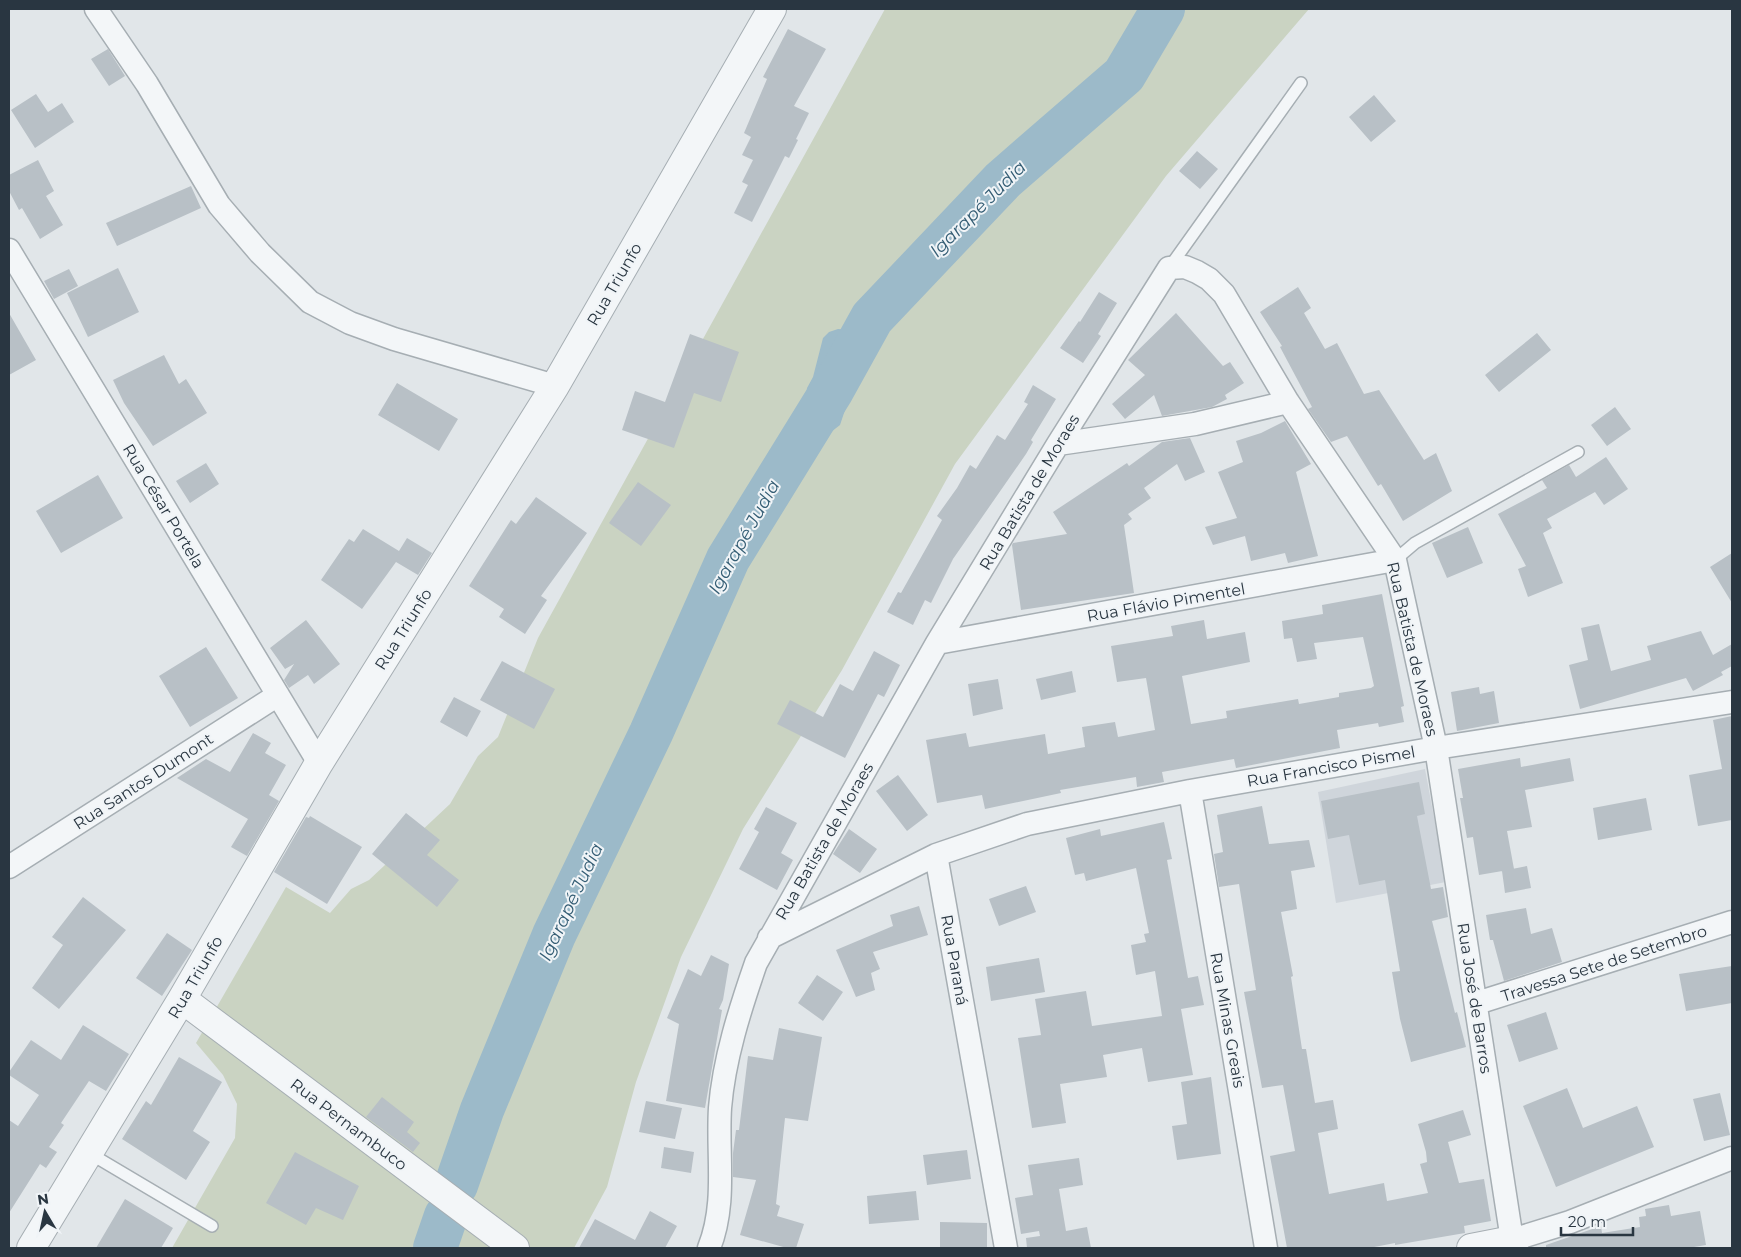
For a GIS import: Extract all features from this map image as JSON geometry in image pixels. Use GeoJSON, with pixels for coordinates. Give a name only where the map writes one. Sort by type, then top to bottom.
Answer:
{"type":"FeatureCollection","features":[{"type":"Feature","properties":{"kind":"street"},"geometry":{"type":"LineString","coordinates":[[96,9],[147,84],[219,205],[260,253],[310,302],[350,323],[394,339],[556,386]]}},
{"type":"Feature","properties":{"kind":"street","name":"Rua Triunfo"},"geometry":{"type":"LineString","coordinates":[[31,1248],[182,1000],[319,763],[556,386],[772,9]]}},
{"type":"Feature","properties":{"kind":"street","name":"Rua César Portela"},"geometry":{"type":"LineString","coordinates":[[9,250],[319,763]]}},
{"type":"Feature","properties":{"kind":"street","name":"Rua Batista de Moraes"},"geometry":{"type":"LineString","coordinates":[[709,1248],[716,1228],[719,1205],[719,1122],[723,1086],[741,1006],[756,963],[937,643],[1058,444],[1169,268],[1184,267],[1197,272],[1209,279],[1224,294],[1288,402],[1395,560],[1436,748]]}},
{"type":"Feature","properties":{"kind":"street"},"geometry":{"type":"LineString","coordinates":[[1058,444],[1195,424],[1288,402]]}},
{"type":"Feature","properties":{"kind":"street","name":"Rua Flávio Pimentel"},"geometry":{"type":"LineString","coordinates":[[937,643],[1395,560]]}},
{"type":"Feature","properties":{"kind":"street","name":"Rua Santos Dumont"},"geometry":{"type":"LineString","coordinates":[[9,867],[278,695]]}},
{"type":"Feature","properties":{"kind":"street","name":"Rua Francisco Pismel"},"geometry":{"type":"LineString","coordinates":[[936,855],[1027,824],[1190,791],[1436,748],[1732,702]]}},
{"type":"Feature","properties":{"kind":"street","name":"Rua José de Barros"},"geometry":{"type":"LineString","coordinates":[[1436,748],[1513,1244]]}},
{"type":"Feature","properties":{"kind":"street","name":"Rua Minas Greais"},"geometry":{"type":"LineString","coordinates":[[1190,791],[1266,1248]]}},
{"type":"Feature","properties":{"kind":"street"},"geometry":{"type":"LineString","coordinates":[[769,938],[936,855]]}},
{"type":"Feature","properties":{"kind":"street","name":"Rua Paraná"},"geometry":{"type":"LineString","coordinates":[[936,855],[1006,1248]]}},
{"type":"Feature","properties":{"kind":"street","name":"Travessa Sete de Setembro"},"geometry":{"type":"LineString","coordinates":[[1477,1003],[1732,922]]}},
{"type":"Feature","properties":{"kind":"street","name":"Rua Pernambuco"},"geometry":{"type":"LineString","coordinates":[[182,1000],[515,1248]]}},
{"type":"Feature","properties":{"kind":"street"},"geometry":{"type":"LineString","coordinates":[[1471,1248],[1513,1244],[1732,1158]]}},
{"type":"Feature","properties":{"kind":"lane"},"geometry":{"type":"LineString","coordinates":[[1169,268],[1301,83]]}},
{"type":"Feature","properties":{"kind":"lane"},"geometry":{"type":"LineString","coordinates":[[1395,560],[1415,543],[1578,452]]}},
{"type":"Feature","properties":{"kind":"lane"},"geometry":{"type":"LineString","coordinates":[[89,1153],[212,1226]]}},
{"type":"Feature","properties":{"kind":"shaded area"},"geometry":{"type":"Polygon","coordinates":[[[1425,769],[1446,882],[1336,903],[1318,792],[1425,769]]]}},
{"type":"Feature","properties":{"kind":"green space"},"geometry":{"type":"Polygon","coordinates":[[[885,9],[1309,9],[1166,176],[955,464],[842,670],[743,829],[681,957],[636,1082],[607,1187],[574,1248],[172,1248],[235,1138],[237,1104],[223,1075],[196,1043],[286,887],[330,913],[351,889],[369,880],[450,804],[478,756],[498,737],[538,638],[885,9]]]}},
{"type":"Feature","properties":{"kind":"water"},"geometry":{"type":"Polygon","coordinates":[[[838,329],[852,330],[873,343],[873,351],[856,377],[840,425],[804,453],[792,474],[781,477],[773,473],[773,465],[778,457],[794,447],[803,431],[807,388],[813,377],[823,338],[829,332],[838,329]]]}},
{"type":"Feature","properties":{"kind":"building"},"geometry":{"type":"Polygon","coordinates":[[[788,29],[826,49],[794,106],[809,113],[796,139],[798,140],[789,158],[785,156],[752,222],[734,213],[748,185],[742,182],[753,160],[742,155],[751,137],[744,133],[767,79],[763,77],[788,29]]]}},
{"type":"Feature","properties":{"kind":"building"},"geometry":{"type":"Polygon","coordinates":[[[108,49],[125,76],[109,86],[91,59],[108,49]]]}},
{"type":"Feature","properties":{"kind":"building"},"geometry":{"type":"Polygon","coordinates":[[[36,94],[48,112],[62,103],[74,122],[35,148],[11,110],[36,94]]]}},
{"type":"Feature","properties":{"kind":"building"},"geometry":{"type":"Polygon","coordinates":[[[1374,95],[1396,121],[1371,142],[1349,117],[1374,95]]]}},
{"type":"Feature","properties":{"kind":"building"},"geometry":{"type":"Polygon","coordinates":[[[1197,151],[1218,169],[1200,189],[1179,171],[1197,151]]]}},
{"type":"Feature","properties":{"kind":"building"},"geometry":{"type":"Polygon","coordinates":[[[38,160],[54,191],[46,196],[63,225],[40,239],[22,208],[19,210],[9,191],[9,175],[38,160]]]}},
{"type":"Feature","properties":{"kind":"building"},"geometry":{"type":"Polygon","coordinates":[[[191,186],[201,208],[117,246],[106,223],[191,186]]]}},
{"type":"Feature","properties":{"kind":"building"},"geometry":{"type":"Polygon","coordinates":[[[118,268],[139,312],[88,337],[67,293],[118,268]]]}},
{"type":"Feature","properties":{"kind":"building"},"geometry":{"type":"Polygon","coordinates":[[[69,269],[78,286],[54,299],[44,281],[69,269]]]}},
{"type":"Feature","properties":{"kind":"building"},"geometry":{"type":"Polygon","coordinates":[[[1298,287],[1311,308],[1304,313],[1325,349],[1337,343],[1364,394],[1379,390],[1424,460],[1436,453],[1452,491],[1403,521],[1381,484],[1378,486],[1347,436],[1331,442],[1308,409],[1312,407],[1280,347],[1282,346],[1260,312],[1298,287]]]}},
{"type":"Feature","properties":{"kind":"building"},"geometry":{"type":"Polygon","coordinates":[[[1099,292],[1117,303],[1098,334],[1101,336],[1083,363],[1060,348],[1080,322],[1099,292]]]}},
{"type":"Feature","properties":{"kind":"building"},"geometry":{"type":"Polygon","coordinates":[[[9,313],[36,360],[9,375],[9,313]]]}},
{"type":"Feature","properties":{"kind":"building"},"geometry":{"type":"Polygon","coordinates":[[[1176,313],[1223,366],[1230,362],[1244,383],[1225,395],[1227,399],[1212,407],[1162,416],[1154,395],[1125,419],[1112,404],[1145,375],[1128,360],[1176,313]]]}},
{"type":"Feature","properties":{"kind":"building"},"geometry":{"type":"Polygon","coordinates":[[[1537,333],[1551,350],[1499,392],[1485,375],[1537,333]]]}},
{"type":"Feature","properties":{"kind":"building"},"geometry":{"type":"Polygon","coordinates":[[[690,334],[739,352],[721,402],[694,393],[674,448],[622,430],[635,391],[665,402],[690,334]]]}},
{"type":"Feature","properties":{"kind":"building"},"geometry":{"type":"Polygon","coordinates":[[[164,355],[179,384],[186,379],[207,413],[153,446],[124,403],[113,380],[164,355]]]}},
{"type":"Feature","properties":{"kind":"building"},"geometry":{"type":"Polygon","coordinates":[[[397,383],[458,419],[439,451],[378,415],[397,383]]]}},
{"type":"Feature","properties":{"kind":"building"},"geometry":{"type":"Polygon","coordinates":[[[1033,385],[1056,399],[1031,440],[1033,442],[1026,454],[953,559],[931,603],[925,600],[913,625],[887,612],[898,592],[901,593],[942,520],[937,516],[957,488],[970,465],[976,469],[997,435],[1005,440],[1028,404],[1024,402],[1033,385]]]}},
{"type":"Feature","properties":{"kind":"building"},"geometry":{"type":"Polygon","coordinates":[[[1615,407],[1631,429],[1607,446],[1591,425],[1615,407]]]}},
{"type":"Feature","properties":{"kind":"building"},"geometry":{"type":"Polygon","coordinates":[[[1285,421],[1311,464],[1296,472],[1318,556],[1288,563],[1285,553],[1251,561],[1245,536],[1213,545],[1205,527],[1237,518],[1218,472],[1243,462],[1236,441],[1261,433],[1285,421]]]}},
{"type":"Feature","properties":{"kind":"building"},"geometry":{"type":"Polygon","coordinates":[[[1190,438],[1205,472],[1185,481],[1177,464],[1144,488],[1151,498],[1128,514],[1132,519],[1124,525],[1134,593],[1021,610],[1013,543],[1067,534],[1053,512],[1127,463],[1129,466],[1162,442],[1190,438]]]}},
{"type":"Feature","properties":{"kind":"building"},"geometry":{"type":"Polygon","coordinates":[[[1606,457],[1628,489],[1604,505],[1595,492],[1547,519],[1552,528],[1543,533],[1563,583],[1528,597],[1518,569],[1526,566],[1498,514],[1547,488],[1542,480],[1569,465],[1576,477],[1606,457]]]}},
{"type":"Feature","properties":{"kind":"building"},"geometry":{"type":"Polygon","coordinates":[[[206,463],[219,484],[190,503],[176,481],[206,463]]]}},
{"type":"Feature","properties":{"kind":"building"},"geometry":{"type":"Polygon","coordinates":[[[98,475],[123,518],[61,553],[36,511],[98,475]]]}},
{"type":"Feature","properties":{"kind":"building"},"geometry":{"type":"Polygon","coordinates":[[[638,482],[671,505],[641,546],[609,523],[638,482]]]}},
{"type":"Feature","properties":{"kind":"building"},"geometry":{"type":"Polygon","coordinates":[[[536,497],[587,533],[541,596],[547,600],[525,634],[499,617],[504,609],[469,586],[511,520],[516,524],[536,497]]]}},
{"type":"Feature","properties":{"kind":"building"},"geometry":{"type":"Polygon","coordinates":[[[1468,527],[1483,563],[1447,578],[1432,543],[1468,527]]]}},
{"type":"Feature","properties":{"kind":"building"},"geometry":{"type":"Polygon","coordinates":[[[363,529],[399,551],[407,538],[432,553],[418,575],[396,562],[362,609],[321,580],[349,539],[354,542],[363,529]]]}},
{"type":"Feature","properties":{"kind":"building"},"geometry":{"type":"Polygon","coordinates":[[[1732,553],[1732,603],[1710,567],[1732,553]]]}},
{"type":"Feature","properties":{"kind":"building"},"geometry":{"type":"Polygon","coordinates":[[[1382,594],[1404,706],[1401,707],[1404,722],[1379,727],[1378,723],[1337,730],[1340,748],[1236,768],[1234,759],[1162,772],[1164,782],[1137,787],[1136,777],[1060,790],[1061,793],[985,809],[982,795],[937,803],[926,740],[966,733],[969,747],[1045,734],[1048,754],[1085,747],[1082,727],[1115,722],[1118,737],[1155,730],[1146,678],[1117,682],[1111,646],[1173,636],[1171,626],[1204,620],[1207,639],[1245,632],[1250,662],[1182,676],[1191,724],[1227,718],[1226,711],[1298,699],[1299,704],[1339,697],[1339,693],[1371,688],[1374,686],[1363,637],[1314,643],[1317,659],[1297,662],[1292,638],[1284,639],[1282,621],[1323,614],[1322,605],[1382,594]]]}},
{"type":"Feature","properties":{"kind":"building"},"geometry":{"type":"Polygon","coordinates":[[[306,620],[340,664],[314,684],[308,675],[289,688],[284,680],[294,664],[285,669],[270,648],[306,620]]]}},
{"type":"Feature","properties":{"kind":"building"},"geometry":{"type":"Polygon","coordinates":[[[1599,624],[1611,671],[1651,660],[1647,646],[1701,631],[1713,655],[1732,644],[1732,666],[1721,672],[1723,675],[1693,691],[1686,678],[1580,709],[1569,665],[1588,660],[1581,628],[1599,624]]]}},
{"type":"Feature","properties":{"kind":"building"},"geometry":{"type":"Polygon","coordinates":[[[206,647],[238,698],[190,727],[159,676],[206,647]]]}},
{"type":"Feature","properties":{"kind":"building"},"geometry":{"type":"Polygon","coordinates":[[[874,651],[900,665],[884,697],[878,694],[845,758],[777,724],[790,700],[823,717],[840,684],[853,691],[874,651]]]}},
{"type":"Feature","properties":{"kind":"building"},"geometry":{"type":"Polygon","coordinates":[[[502,661],[555,689],[534,729],[480,700],[502,661]]]}},
{"type":"Feature","properties":{"kind":"building"},"geometry":{"type":"Polygon","coordinates":[[[1072,671],[1076,692],[1041,700],[1036,679],[1072,671]]]}},
{"type":"Feature","properties":{"kind":"building"},"geometry":{"type":"Polygon","coordinates":[[[998,679],[1003,709],[973,716],[968,684],[998,679]]]}},
{"type":"Feature","properties":{"kind":"building"},"geometry":{"type":"Polygon","coordinates":[[[1479,687],[1480,694],[1494,691],[1499,723],[1457,731],[1451,692],[1479,687]]]}},
{"type":"Feature","properties":{"kind":"building"},"geometry":{"type":"Polygon","coordinates":[[[454,697],[481,711],[467,737],[440,722],[454,697]]]}},
{"type":"Feature","properties":{"kind":"building"},"geometry":{"type":"Polygon","coordinates":[[[1732,716],[1732,820],[1698,826],[1689,775],[1722,769],[1713,720],[1732,716]]]}},
{"type":"Feature","properties":{"kind":"building"},"geometry":{"type":"Polygon","coordinates":[[[253,733],[271,743],[265,753],[286,765],[269,795],[279,801],[247,856],[231,847],[248,819],[177,778],[206,759],[230,772],[253,733]]]}},
{"type":"Feature","properties":{"kind":"building"},"geometry":{"type":"Polygon","coordinates":[[[1520,758],[1521,767],[1570,758],[1574,781],[1525,790],[1532,827],[1507,831],[1514,869],[1479,875],[1473,837],[1467,838],[1460,798],[1463,798],[1458,769],[1520,758]]]}},
{"type":"Feature","properties":{"kind":"building"},"geometry":{"type":"Polygon","coordinates":[[[898,775],[928,815],[907,831],[876,791],[898,775]]]}},
{"type":"Feature","properties":{"kind":"building"},"geometry":{"type":"Polygon","coordinates":[[[1419,782],[1425,814],[1417,816],[1431,889],[1443,887],[1448,917],[1432,921],[1455,1013],[1457,1012],[1466,1047],[1411,1062],[1400,1019],[1392,972],[1400,971],[1385,880],[1359,885],[1349,835],[1328,839],[1321,801],[1419,782]]]}},
{"type":"Feature","properties":{"kind":"building"},"geometry":{"type":"Polygon","coordinates":[[[1646,798],[1652,830],[1598,840],[1593,808],[1646,798]]]}},
{"type":"Feature","properties":{"kind":"building"},"geometry":{"type":"Polygon","coordinates":[[[1262,806],[1269,844],[1309,840],[1315,867],[1291,871],[1297,909],[1281,912],[1293,976],[1291,977],[1302,1049],[1306,1049],[1315,1103],[1333,1100],[1338,1129],[1318,1133],[1329,1194],[1384,1183],[1387,1201],[1428,1193],[1420,1164],[1427,1162],[1426,1152],[1418,1124],[1463,1110],[1471,1135],[1448,1142],[1459,1183],[1484,1179],[1491,1221],[1464,1226],[1465,1233],[1395,1245],[1395,1243],[1369,1248],[1287,1248],[1270,1156],[1295,1151],[1283,1085],[1262,1088],[1244,992],[1256,990],[1239,884],[1219,887],[1214,854],[1223,852],[1217,815],[1262,806]]]}},
{"type":"Feature","properties":{"kind":"building"},"geometry":{"type":"Polygon","coordinates":[[[766,807],[797,823],[781,853],[793,860],[777,890],[739,869],[759,832],[754,829],[766,807]]]}},
{"type":"Feature","properties":{"kind":"building"},"geometry":{"type":"Polygon","coordinates":[[[406,813],[440,840],[427,855],[459,880],[437,907],[372,854],[406,813]]]}},
{"type":"Feature","properties":{"kind":"building"},"geometry":{"type":"Polygon","coordinates":[[[310,816],[362,847],[327,904],[274,872],[306,817],[309,818],[310,816]]]}},
{"type":"Feature","properties":{"kind":"building"},"geometry":{"type":"Polygon","coordinates":[[[1164,822],[1172,859],[1167,860],[1188,978],[1198,976],[1204,1005],[1181,1009],[1193,1075],[1148,1082],[1142,1048],[1103,1055],[1107,1077],[1060,1084],[1066,1123],[1032,1128],[1018,1038],[1041,1035],[1035,999],[1086,991],[1092,1026],[1162,1016],[1155,971],[1136,975],[1131,945],[1146,942],[1144,934],[1149,933],[1136,868],[1086,881],[1084,873],[1075,875],[1066,838],[1100,829],[1101,836],[1164,822]]]}},
{"type":"Feature","properties":{"kind":"building"},"geometry":{"type":"Polygon","coordinates":[[[849,829],[877,849],[860,873],[833,854],[849,829]]]}},
{"type":"Feature","properties":{"kind":"building"},"geometry":{"type":"Polygon","coordinates":[[[1527,866],[1531,888],[1505,893],[1502,871],[1527,866]]]}},
{"type":"Feature","properties":{"kind":"building"},"geometry":{"type":"Polygon","coordinates":[[[1026,886],[1036,912],[999,926],[989,899],[1026,886]]]}},
{"type":"Feature","properties":{"kind":"building"},"geometry":{"type":"Polygon","coordinates":[[[83,897],[126,930],[59,1009],[32,988],[63,945],[52,937],[83,897]]]}},
{"type":"Feature","properties":{"kind":"building"},"geometry":{"type":"Polygon","coordinates":[[[919,906],[928,935],[873,952],[880,969],[871,973],[875,990],[856,997],[836,950],[893,926],[890,915],[919,906]]]}},
{"type":"Feature","properties":{"kind":"building"},"geometry":{"type":"Polygon","coordinates":[[[1526,908],[1531,934],[1552,928],[1562,962],[1504,981],[1493,940],[1490,940],[1486,915],[1526,908]]]}},
{"type":"Feature","properties":{"kind":"building"},"geometry":{"type":"Polygon","coordinates":[[[167,933],[192,950],[162,996],[136,978],[167,933]]]}},
{"type":"Feature","properties":{"kind":"building"},"geometry":{"type":"Polygon","coordinates":[[[711,955],[729,964],[723,1000],[719,1009],[722,1010],[705,1108],[666,1101],[679,1024],[667,1018],[688,969],[701,976],[711,955]]]}},
{"type":"Feature","properties":{"kind":"building"},"geometry":{"type":"Polygon","coordinates":[[[1039,958],[1045,992],[991,1001],[986,967],[1039,958]]]}},
{"type":"Feature","properties":{"kind":"building"},"geometry":{"type":"Polygon","coordinates":[[[1732,966],[1732,1003],[1686,1011],[1679,974],[1732,966]]]}},
{"type":"Feature","properties":{"kind":"building"},"geometry":{"type":"Polygon","coordinates":[[[817,975],[843,992],[823,1021],[798,1003],[817,975]]]}},
{"type":"Feature","properties":{"kind":"building"},"geometry":{"type":"Polygon","coordinates":[[[1546,1012],[1558,1049],[1519,1062],[1507,1025],[1546,1012]]]}},
{"type":"Feature","properties":{"kind":"building"},"geometry":{"type":"Polygon","coordinates":[[[83,1025],[129,1054],[106,1091],[89,1081],[61,1123],[64,1125],[49,1147],[57,1152],[46,1168],[40,1164],[9,1213],[9,1120],[18,1126],[39,1095],[9,1075],[9,1072],[31,1040],[61,1060],[83,1025]]]}},
{"type":"Feature","properties":{"kind":"building"},"geometry":{"type":"Polygon","coordinates":[[[779,1028],[822,1037],[808,1121],[785,1118],[776,1204],[780,1206],[777,1216],[804,1224],[796,1248],[787,1248],[740,1235],[756,1180],[733,1177],[733,1153],[736,1130],[739,1130],[748,1056],[773,1060],[779,1028]]]}},
{"type":"Feature","properties":{"kind":"building"},"geometry":{"type":"Polygon","coordinates":[[[179,1057],[222,1082],[193,1131],[210,1142],[186,1180],[122,1139],[146,1101],[151,1105],[179,1057]]]}},
{"type":"Feature","properties":{"kind":"building"},"geometry":{"type":"Polygon","coordinates":[[[1211,1077],[1221,1154],[1177,1160],[1172,1126],[1187,1124],[1181,1082],[1211,1077]]]}},
{"type":"Feature","properties":{"kind":"building"},"geometry":{"type":"Polygon","coordinates":[[[1567,1088],[1583,1128],[1637,1106],[1654,1147],[1556,1187],[1523,1106],[1567,1088]]]}},
{"type":"Feature","properties":{"kind":"building"},"geometry":{"type":"Polygon","coordinates":[[[1720,1093],[1730,1135],[1704,1141],[1693,1099],[1720,1093]]]}},
{"type":"Feature","properties":{"kind":"building"},"geometry":{"type":"Polygon","coordinates":[[[382,1097],[414,1122],[407,1132],[420,1143],[413,1152],[366,1117],[382,1097]]]}},
{"type":"Feature","properties":{"kind":"building"},"geometry":{"type":"Polygon","coordinates":[[[646,1101],[682,1108],[675,1139],[639,1132],[646,1101]]]}},
{"type":"Feature","properties":{"kind":"building"},"geometry":{"type":"Polygon","coordinates":[[[664,1147],[694,1152],[691,1173],[661,1168],[664,1147]]]}},
{"type":"Feature","properties":{"kind":"building"},"geometry":{"type":"Polygon","coordinates":[[[967,1150],[971,1179],[927,1185],[923,1155],[967,1150]]]}},
{"type":"Feature","properties":{"kind":"building"},"geometry":{"type":"Polygon","coordinates":[[[295,1152],[359,1186],[343,1220],[316,1208],[306,1225],[266,1203],[295,1152]]]}},
{"type":"Feature","properties":{"kind":"building"},"geometry":{"type":"Polygon","coordinates":[[[1079,1158],[1083,1185],[1059,1189],[1066,1231],[1087,1227],[1091,1248],[1027,1248],[1026,1238],[1040,1236],[1039,1231],[1021,1234],[1015,1198],[1033,1195],[1028,1165],[1079,1158]]]}},
{"type":"Feature","properties":{"kind":"building"},"geometry":{"type":"Polygon","coordinates":[[[916,1191],[919,1220],[869,1224],[867,1196],[916,1191]]]}},
{"type":"Feature","properties":{"kind":"building"},"geometry":{"type":"Polygon","coordinates":[[[125,1199],[173,1228],[161,1248],[96,1248],[125,1199]]]}},
{"type":"Feature","properties":{"kind":"building"},"geometry":{"type":"Polygon","coordinates":[[[1669,1205],[1671,1216],[1700,1211],[1706,1245],[1688,1248],[1546,1248],[1546,1245],[1601,1226],[1602,1233],[1640,1227],[1639,1217],[1646,1216],[1645,1209],[1669,1205]]]}},
{"type":"Feature","properties":{"kind":"building"},"geometry":{"type":"Polygon","coordinates":[[[650,1211],[677,1226],[665,1248],[579,1248],[595,1219],[635,1240],[650,1211]]]}},
{"type":"Feature","properties":{"kind":"building"},"geometry":{"type":"Polygon","coordinates":[[[940,1222],[987,1223],[987,1248],[940,1248],[940,1222]]]}},
{"type":"Feature","properties":{"kind":"waterway","name":"Igarapé Judia"},"geometry":{"type":"LineString","coordinates":[[456,1185],[482,1110],[554,935],[651,733],[728,559],[831,392],[872,318],[1003,180],[1124,75],[1163,9]]}},
{"type":"Feature","properties":{"kind":"waterway","name":"Igarapé Judia"},"geometry":{"type":"LineString","coordinates":[[435,1248],[446,1216]]}}]}
